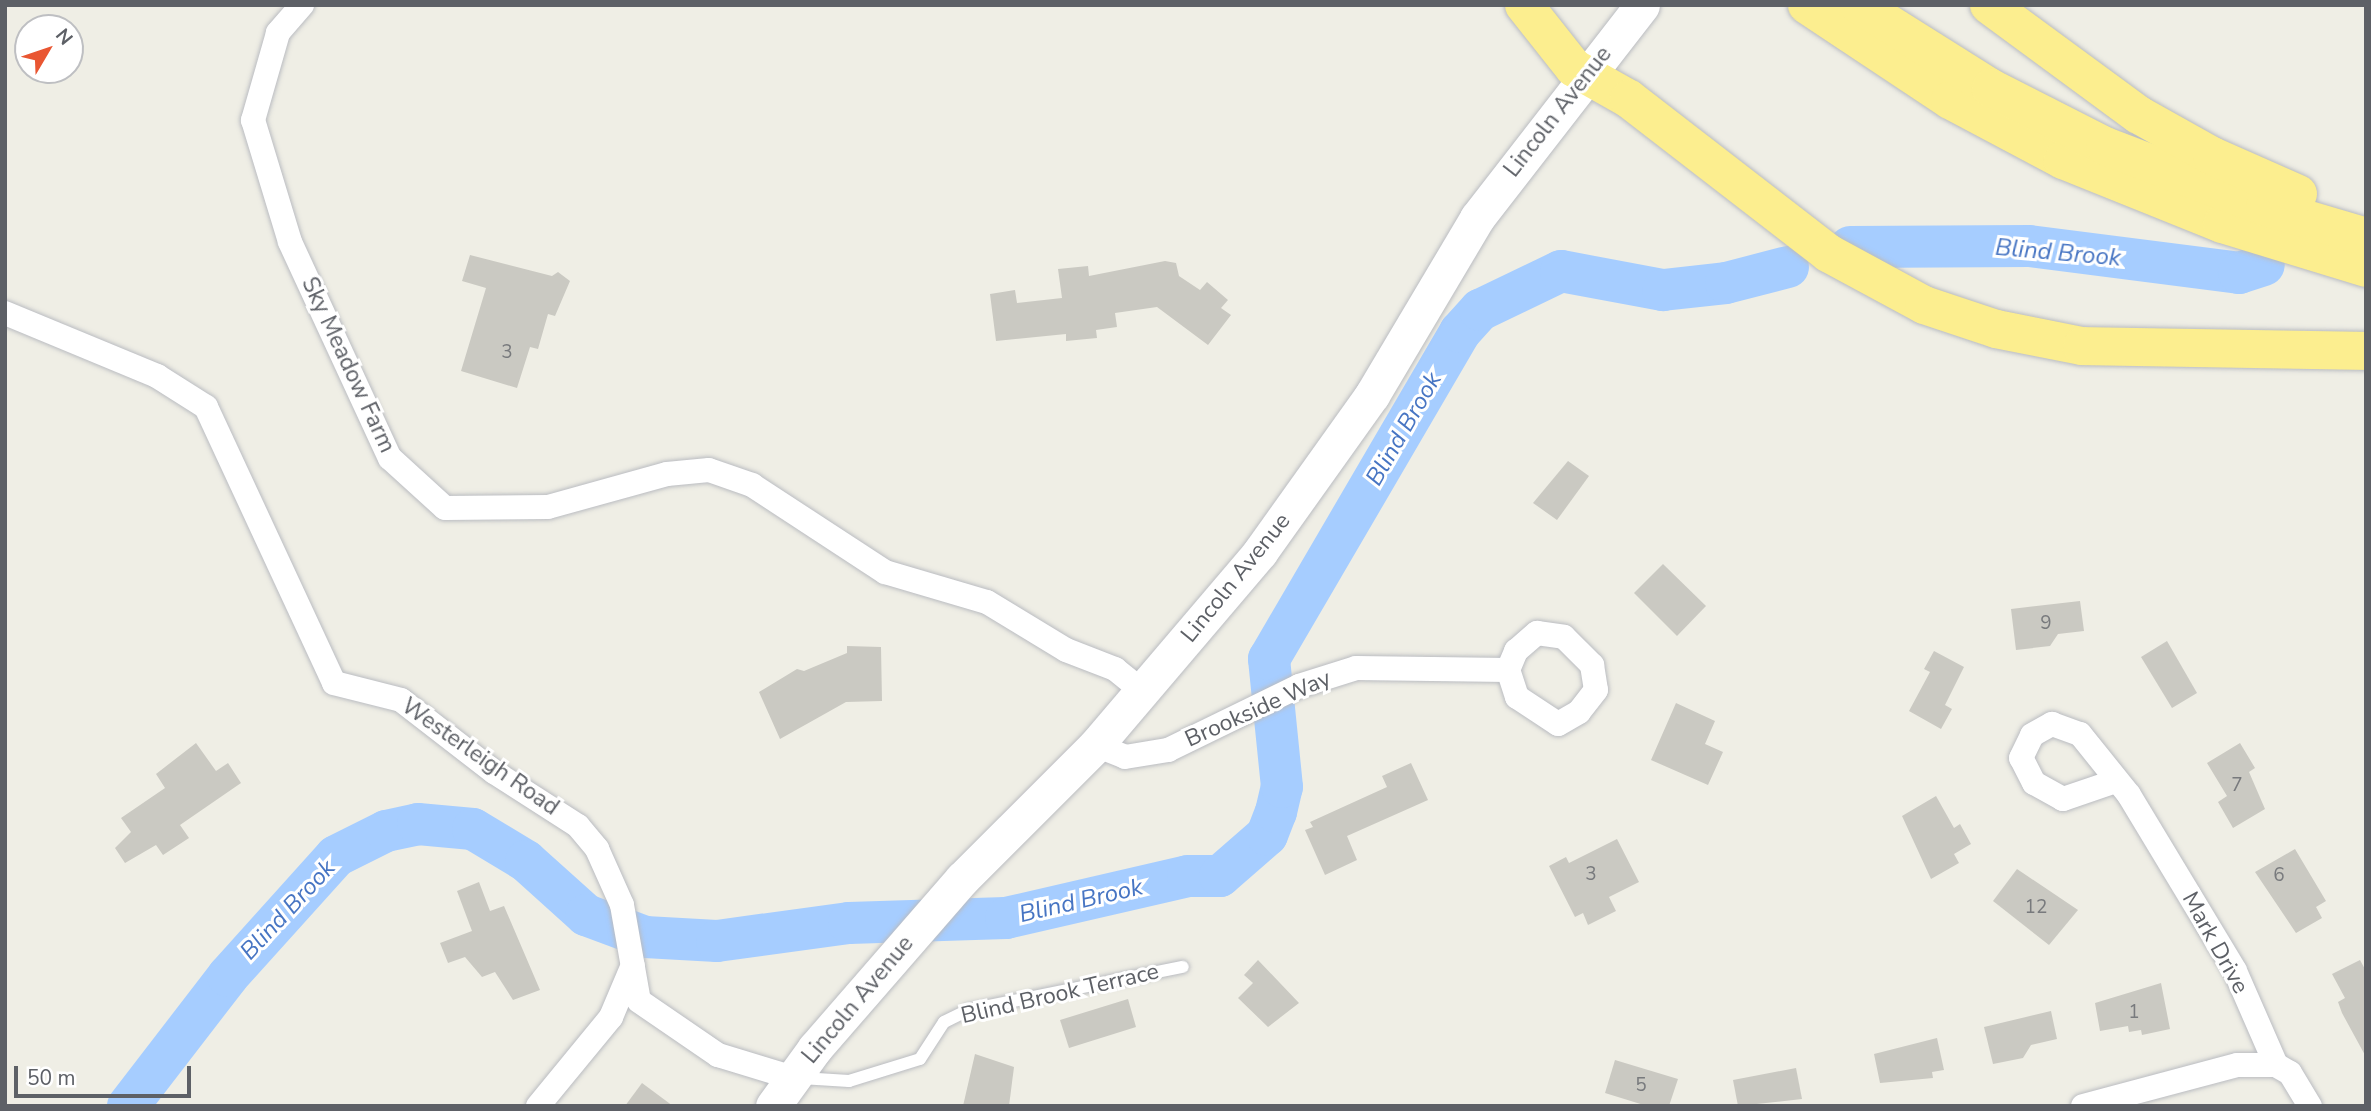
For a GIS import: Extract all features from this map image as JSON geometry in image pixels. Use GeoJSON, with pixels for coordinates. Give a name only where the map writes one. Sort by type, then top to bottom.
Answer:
{"type":"FeatureCollection","features":[{"type":"Feature","properties":{"kind":"highway"},"geometry":{"type":"LineString","coordinates":[[1524,5],[1555,50],[1586,75],[1629,99],[1756,202],[1828,253],[1904,296],[1996,329],[2082,346],[2366,351]]}},
{"type":"Feature","properties":{"kind":"highway"},"geometry":{"type":"LineString","coordinates":[[1807,5],[1988,121],[2183,210],[2366,268]]}},
{"type":"Feature","properties":{"kind":"highway"},"geometry":{"type":"LineString","coordinates":[[1859,5],[1954,68],[2067,128],[2181,177],[2305,220],[2366,237]]}},
{"type":"Feature","properties":{"kind":"highway"},"geometry":{"type":"LineString","coordinates":[[1989,5],[2066,66],[2163,129],[2268,181],[2366,217]]}},
{"type":"Feature","properties":{"kind":"street","name":"Sky Meadow Farm"},"geometry":{"type":"LineString","coordinates":[[302,5],[278,33],[253,120],[290,242],[390,458],[445,508],[548,507],[667,474],[709,470],[752,485],[885,572],[987,602],[1066,650],[1115,669],[1143,692]]}},
{"type":"Feature","properties":{"kind":"street","name":"Lincoln Avenue"},"geometry":{"type":"LineString","coordinates":[[773,1106],[793,1078],[962,879],[1096,745],[1261,552],[1372,395],[1477,218],[1642,5]]}},
{"type":"Feature","properties":{"kind":"street","name":"Westerleigh Road"},"geometry":{"type":"LineString","coordinates":[[5,313],[157,376],[206,407],[334,682],[401,700],[494,772],[545,800],[597,849],[622,905],[639,1001],[663,1022],[718,1055],[793,1078]]}},
{"type":"Feature","properties":{"kind":"street","name":"Brookside Way"},"geometry":{"type":"LineString","coordinates":[[1096,745],[1125,757],[1168,750],[1299,686],[1356,668],[1507,670]]}},
{"type":"Feature","properties":{"kind":"street","name":"Mark Drive"},"geometry":{"type":"LineString","coordinates":[[2113,782],[2129,796],[2235,971],[2276,1065],[2290,1073],[2310,1106]]}},
{"type":"Feature","properties":{"kind":"street"},"geometry":{"type":"LineString","coordinates":[[538,1106],[611,1017],[633,964]]}},
{"type":"Feature","properties":{"kind":"street"},"geometry":{"type":"LineString","coordinates":[[2082,1106],[2237,1065],[2276,1065]]}},
{"type":"Feature","properties":{"kind":"lane","name":"Blind Brook Terrace"},"geometry":{"type":"LineString","coordinates":[[793,1078],[849,1081],[875,1075],[920,1059],[944,1022],[969,1010],[1183,967]]}},
{"type":"Feature","properties":{"kind":"building"},"geometry":{"type":"Polygon","coordinates":[[[470,255],[552,276],[558,272],[570,281],[555,316],[548,314],[538,349],[530,347],[517,388],[461,371],[486,288],[462,281],[470,255]]]}},
{"type":"Feature","properties":{"kind":"building"},"geometry":{"type":"Polygon","coordinates":[[[1165,261],[1176,263],[1179,276],[1200,290],[1207,282],[1228,300],[1221,308],[1231,315],[1208,345],[1157,307],[1115,313],[1117,327],[1096,330],[1097,338],[1066,341],[1066,334],[996,341],[990,294],[1015,290],[1017,303],[1062,298],[1058,269],[1088,266],[1089,276],[1165,261]]]}},
{"type":"Feature","properties":{"kind":"building"},"geometry":{"type":"Polygon","coordinates":[[[1568,461],[1589,476],[1557,520],[1533,503],[1568,461]]]}},
{"type":"Feature","properties":{"kind":"building"},"geometry":{"type":"Polygon","coordinates":[[[1663,564],[1706,606],[1677,636],[1634,593],[1663,564]]]}},
{"type":"Feature","properties":{"kind":"building"},"geometry":{"type":"Polygon","coordinates":[[[2080,601],[2084,631],[2058,634],[2050,646],[2016,650],[2011,609],[2080,601]]]}},
{"type":"Feature","properties":{"kind":"building"},"geometry":{"type":"Polygon","coordinates":[[[2167,641],[2197,693],[2172,708],[2141,657],[2167,641]]]}},
{"type":"Feature","properties":{"kind":"building"},"geometry":{"type":"Polygon","coordinates":[[[847,646],[881,647],[882,701],[846,702],[780,739],[759,692],[797,669],[804,671],[847,653],[847,646]]]}},
{"type":"Feature","properties":{"kind":"building"},"geometry":{"type":"Polygon","coordinates":[[[1934,651],[1964,667],[1945,705],[1952,709],[1941,729],[1909,711],[1930,672],[1924,669],[1934,651]]]}},
{"type":"Feature","properties":{"kind":"building"},"geometry":{"type":"Polygon","coordinates":[[[1676,703],[1715,721],[1705,744],[1723,752],[1708,785],[1651,760],[1676,703]]]}},
{"type":"Feature","properties":{"kind":"building"},"geometry":{"type":"Polygon","coordinates":[[[196,743],[216,771],[228,763],[241,783],[180,825],[189,838],[163,855],[156,845],[125,863],[115,848],[131,832],[121,818],[165,788],[156,774],[196,743]]]}},
{"type":"Feature","properties":{"kind":"building"},"geometry":{"type":"Polygon","coordinates":[[[2240,743],[2255,768],[2249,772],[2265,809],[2233,828],[2218,802],[2227,796],[2207,763],[2240,743]]]}},
{"type":"Feature","properties":{"kind":"building"},"geometry":{"type":"Polygon","coordinates":[[[1411,763],[1428,800],[1347,836],[1357,860],[1325,875],[1305,830],[1313,827],[1310,822],[1387,787],[1382,776],[1411,763]]]}},
{"type":"Feature","properties":{"kind":"building"},"geometry":{"type":"Polygon","coordinates":[[[1936,796],[1954,828],[1960,824],[1971,844],[1954,854],[1959,863],[1931,879],[1902,816],[1936,796]]]}},
{"type":"Feature","properties":{"kind":"building"},"geometry":{"type":"Polygon","coordinates":[[[1617,839],[1639,882],[1609,897],[1616,911],[1588,925],[1583,913],[1575,917],[1549,866],[1566,857],[1569,863],[1617,839]]]}},
{"type":"Feature","properties":{"kind":"building"},"geometry":{"type":"Polygon","coordinates":[[[2295,849],[2326,901],[2316,907],[2322,918],[2296,933],[2255,872],[2295,849]]]}},
{"type":"Feature","properties":{"kind":"building"},"geometry":{"type":"Polygon","coordinates":[[[2017,869],[2078,910],[2049,945],[1993,901],[2017,869]]]}},
{"type":"Feature","properties":{"kind":"building"},"geometry":{"type":"Polygon","coordinates":[[[479,882],[490,911],[504,906],[540,990],[513,1000],[495,972],[482,977],[465,957],[448,963],[440,943],[472,931],[457,891],[479,882]]]}},
{"type":"Feature","properties":{"kind":"building"},"geometry":{"type":"Polygon","coordinates":[[[1258,960],[1299,1003],[1268,1027],[1238,998],[1253,983],[1244,975],[1258,960]]]}},
{"type":"Feature","properties":{"kind":"building"},"geometry":{"type":"Polygon","coordinates":[[[2360,960],[2366,971],[2366,1057],[2342,1013],[2338,1002],[2345,998],[2332,974],[2360,960]]]}},
{"type":"Feature","properties":{"kind":"building"},"geometry":{"type":"Polygon","coordinates":[[[2161,983],[2170,1029],[2142,1035],[2141,1030],[2129,1032],[2128,1026],[2100,1031],[2095,1003],[2161,983]]]}},
{"type":"Feature","properties":{"kind":"building"},"geometry":{"type":"Polygon","coordinates":[[[1128,999],[1136,1027],[1069,1048],[1060,1020],[1128,999]]]}},
{"type":"Feature","properties":{"kind":"building"},"geometry":{"type":"Polygon","coordinates":[[[2051,1011],[2057,1039],[2031,1045],[2023,1058],[1993,1064],[1984,1027],[2051,1011]]]}},
{"type":"Feature","properties":{"kind":"building"},"geometry":{"type":"Polygon","coordinates":[[[1937,1038],[1944,1070],[1932,1072],[1933,1078],[1880,1083],[1874,1054],[1937,1038]]]}},
{"type":"Feature","properties":{"kind":"building"},"geometry":{"type":"Polygon","coordinates":[[[975,1054],[1014,1067],[1009,1106],[963,1106],[975,1054]]]}},
{"type":"Feature","properties":{"kind":"building"},"geometry":{"type":"Polygon","coordinates":[[[1615,1060],[1678,1079],[1669,1106],[1647,1106],[1605,1093],[1615,1060]]]}},
{"type":"Feature","properties":{"kind":"building"},"geometry":{"type":"Polygon","coordinates":[[[1796,1068],[1802,1099],[1738,1106],[1733,1080],[1796,1068]]]}},
{"type":"Feature","properties":{"kind":"building"},"geometry":{"type":"Polygon","coordinates":[[[642,1083],[673,1106],[625,1106],[642,1083]]]}},
{"type":"Feature","properties":{"kind":"waterway","name":"Blind Brook"},"geometry":{"type":"LineString","coordinates":[[1850,247],[2029,246],[2239,273],[2264,265]]}},
{"type":"Feature","properties":{"kind":"waterway","name":"Blind Brook"},"geometry":{"type":"LineString","coordinates":[[128,1106],[228,976],[336,856],[386,831],[418,824],[473,829],[526,861],[586,915],[645,937],[717,941],[849,923],[1006,918],[1188,876],[1220,876],[1267,835],[1282,787],[1269,659],[1460,332],[1480,310],[1561,271],[1663,290],[1726,283],[1788,267]]}}]}
